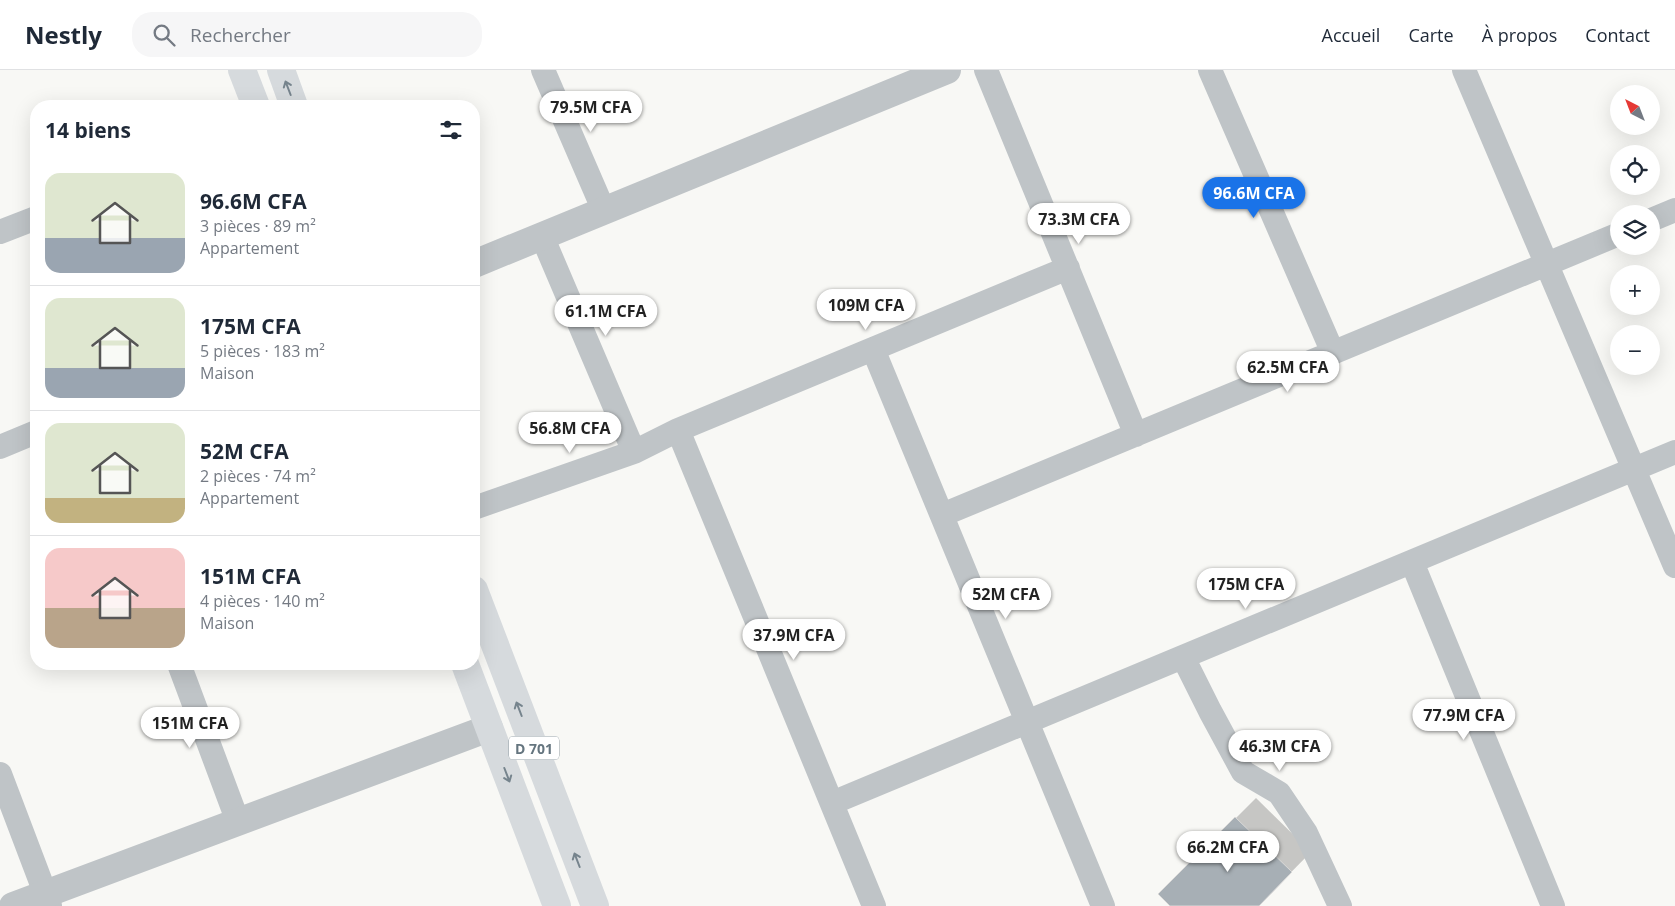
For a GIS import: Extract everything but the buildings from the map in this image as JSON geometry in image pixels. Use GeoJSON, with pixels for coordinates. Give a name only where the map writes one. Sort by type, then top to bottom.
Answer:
{"type":"FeatureCollection","features":[{"type":"Feature","properties":{"kind":"main road"},"geometry":{"type":"LineString","coordinates":[[242,70],[254,100]]}},
{"type":"Feature","properties":{"kind":"main road"},"geometry":{"type":"LineString","coordinates":[[281,70],[292,100]]}},
{"type":"Feature","properties":{"kind":"main road","name":"D 701"},"geometry":{"type":"LineString","coordinates":[[480,606],[595,906]]}},
{"type":"Feature","properties":{"kind":"main road","name":"D 701"},"geometry":{"type":"LineString","coordinates":[[467,670],[557,906]]}},
{"type":"Feature","properties":{"kind":"street"},"geometry":{"type":"LineString","coordinates":[[543,70],[604,211]]}},
{"type":"Feature","properties":{"kind":"street"},"geometry":{"type":"LineString","coordinates":[[480,262],[948,70]]}},
{"type":"Feature","properties":{"kind":"street"},"geometry":{"type":"LineString","coordinates":[[986,70],[1136,434]]}},
{"type":"Feature","properties":{"kind":"street"},"geometry":{"type":"LineString","coordinates":[[1210,70],[1333,353]]}},
{"type":"Feature","properties":{"kind":"street"},"geometry":{"type":"LineString","coordinates":[[1464,70],[1675,566]]}},
{"type":"Feature","properties":{"kind":"street"},"geometry":{"type":"LineString","coordinates":[[1660,216],[1675,210]]}},
{"type":"Feature","properties":{"kind":"street"},"geometry":{"type":"LineString","coordinates":[[0,232],[30,220]]}},
{"type":"Feature","properties":{"kind":"street"},"geometry":{"type":"LineString","coordinates":[[542,236],[634,452]]}},
{"type":"Feature","properties":{"kind":"street"},"geometry":{"type":"LineString","coordinates":[[942,515],[1610,238]]}},
{"type":"Feature","properties":{"kind":"street"},"geometry":{"type":"LineString","coordinates":[[480,506],[634,452],[678,430],[1068,268]]}},
{"type":"Feature","properties":{"kind":"street"},"geometry":{"type":"LineString","coordinates":[[873,349],[1103,906]]}},
{"type":"Feature","properties":{"kind":"street"},"geometry":{"type":"LineString","coordinates":[[678,430],[874,906]]}},
{"type":"Feature","properties":{"kind":"street"},"geometry":{"type":"LineString","coordinates":[[0,446],[30,434]]}},
{"type":"Feature","properties":{"kind":"street"},"geometry":{"type":"LineString","coordinates":[[832,803],[1675,452]]}},
{"type":"Feature","properties":{"kind":"street"},"geometry":{"type":"LineString","coordinates":[[1412,562],[1553,906]]}},
{"type":"Feature","properties":{"kind":"street"},"geometry":{"type":"LineString","coordinates":[[1183,657],[1243,772],[1279,793],[1306,833],[1340,906]]}},
{"type":"Feature","properties":{"kind":"street"},"geometry":{"type":"LineString","coordinates":[[181,670],[238,822]]}},
{"type":"Feature","properties":{"kind":"street"},"geometry":{"type":"LineString","coordinates":[[13,906],[47,900],[238,822],[489,728]]}},
{"type":"Feature","properties":{"kind":"street"},"geometry":{"type":"LineString","coordinates":[[0,774],[47,900]]}}]}
